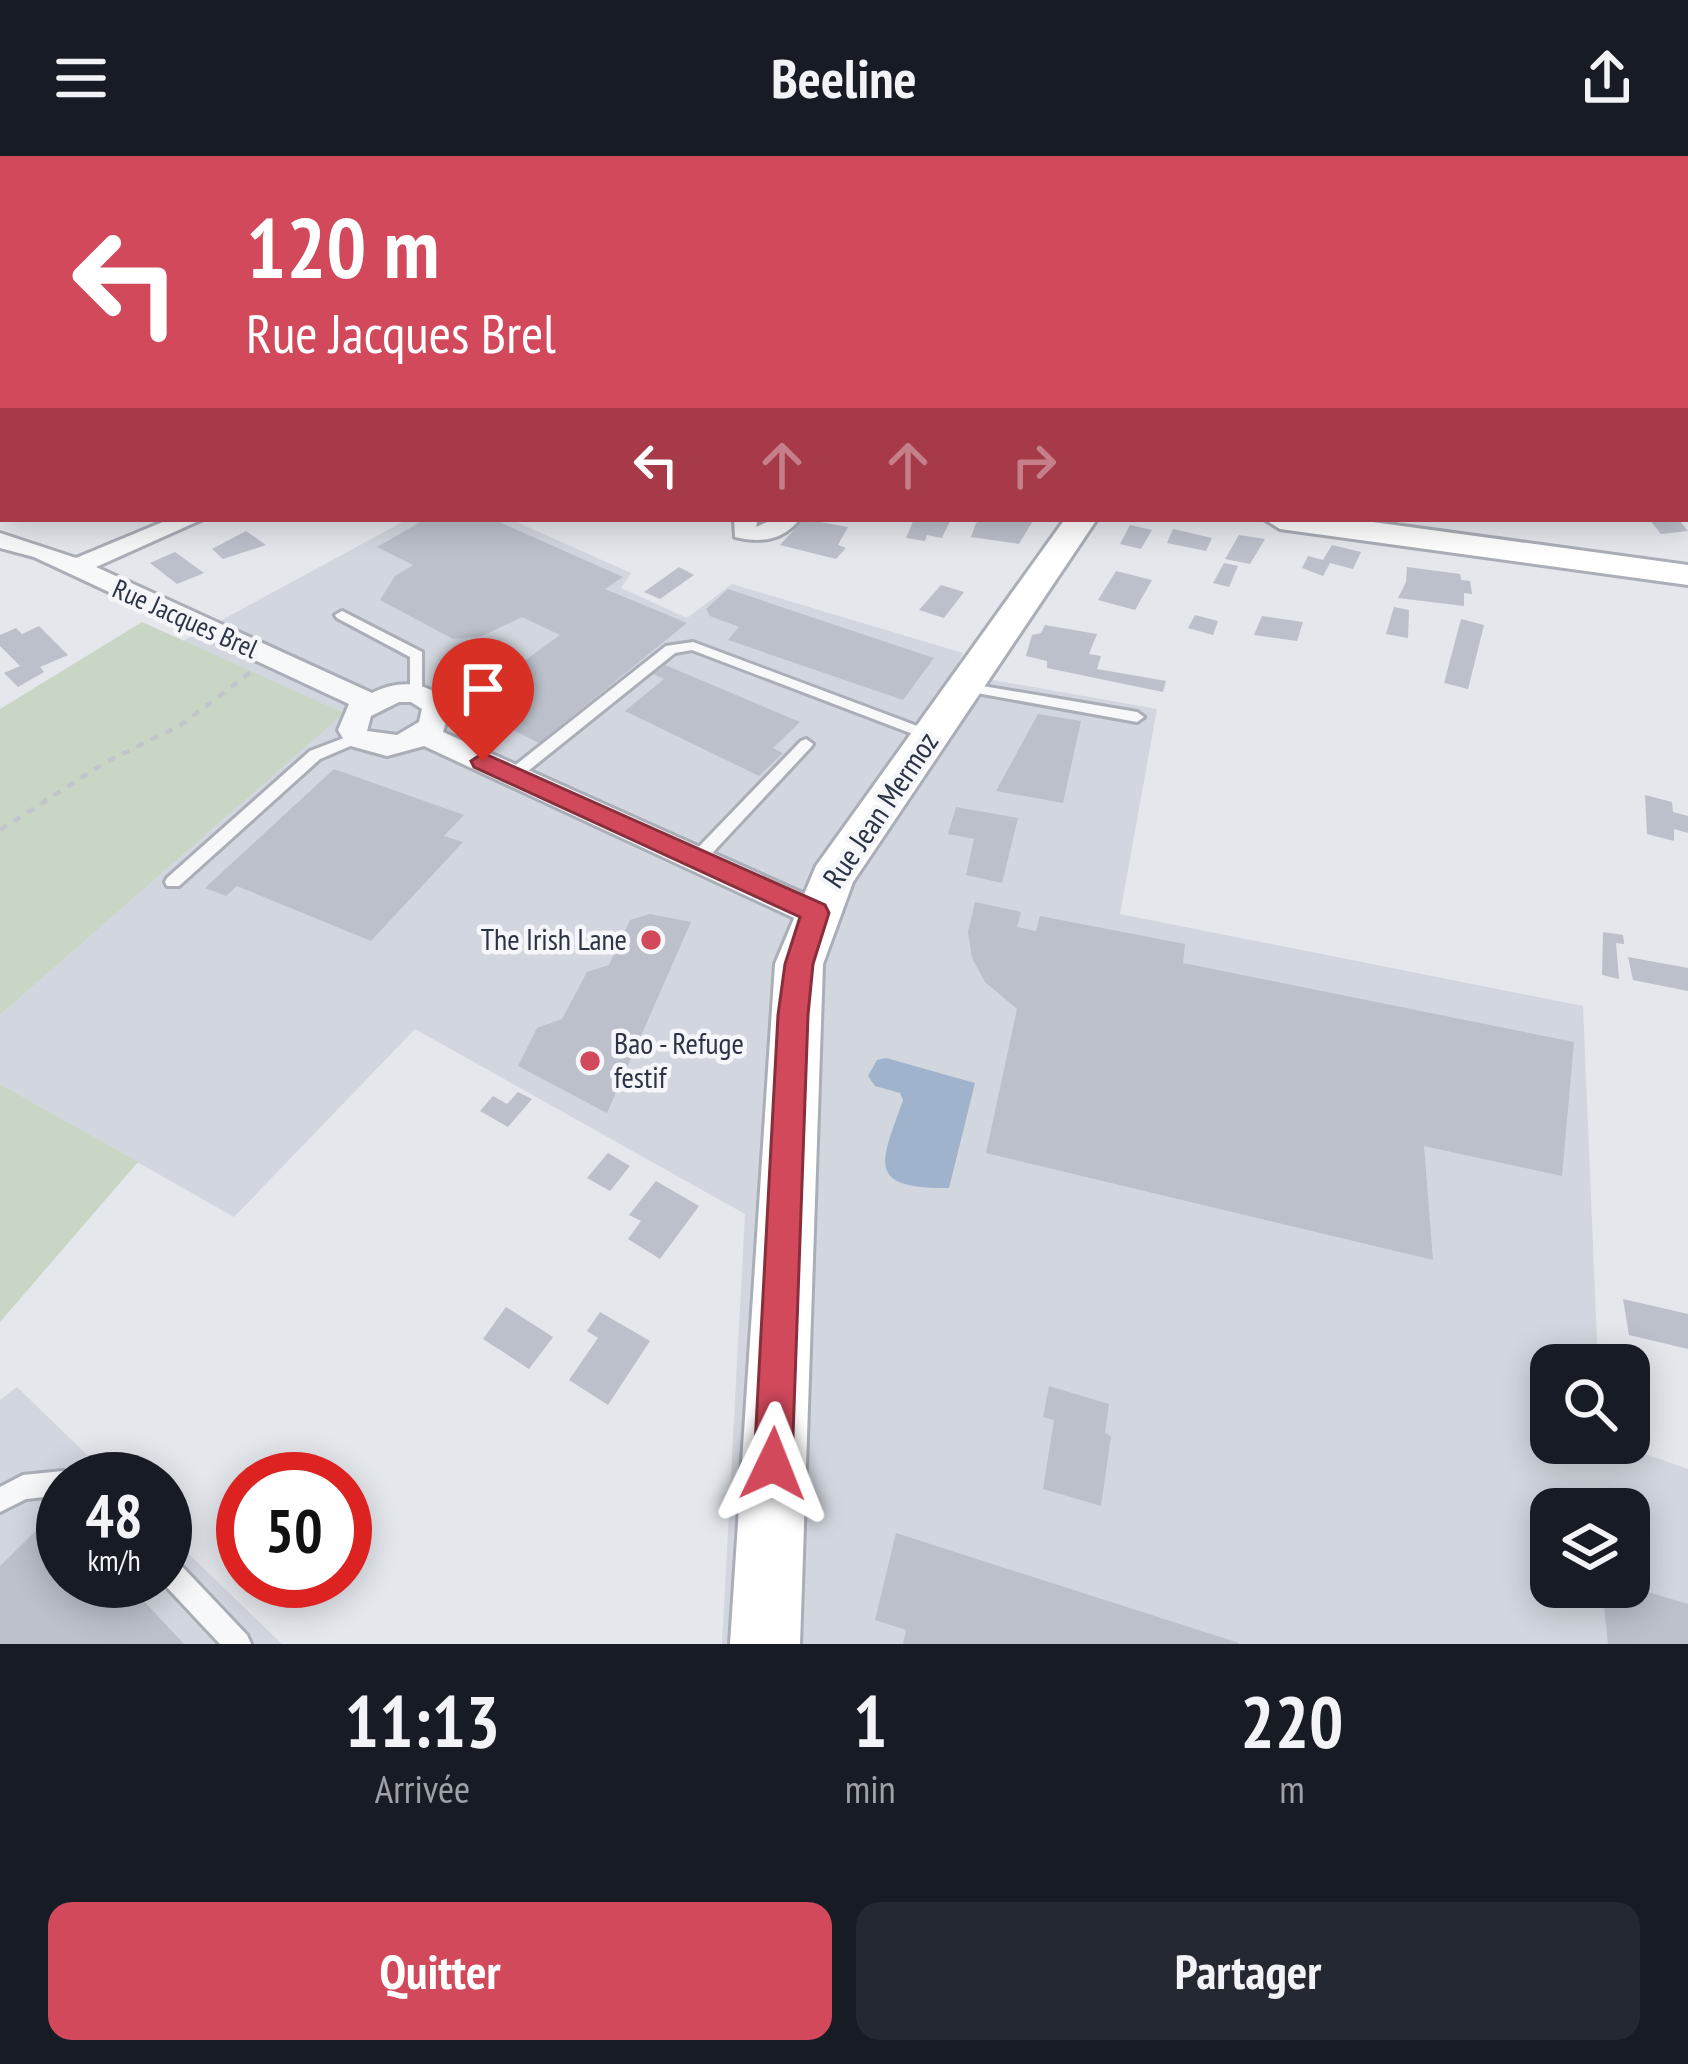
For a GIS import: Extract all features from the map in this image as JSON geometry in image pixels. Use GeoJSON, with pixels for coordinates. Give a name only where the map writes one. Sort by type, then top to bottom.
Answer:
{"type":"FeatureCollection","features":[{"type":"Feature","properties":{"kind":"main road","name":"Rue Jean Mermoz"},"geometry":{"type":"LineString","coordinates":[[765,1644],[799,964],[832,878],[1079,522]]}},
{"type":"Feature","properties":{"kind":"main road"},"geometry":{"type":"LineString","coordinates":[[1302,522],[1688,575]]}},
{"type":"Feature","properties":{"kind":"street"},"geometry":{"type":"LineString","coordinates":[[73,568],[184,522]]}},
{"type":"Feature","properties":{"kind":"street"},"geometry":{"type":"LineString","coordinates":[[745,522],[743,532],[755,535],[775,532],[785,522]]}},
{"type":"Feature","properties":{"kind":"street","name":"Rue Jacques Brel"},"geometry":{"type":"LineString","coordinates":[[0,540],[43,552],[368,702]]}},
{"type":"Feature","properties":{"kind":"street"},"geometry":{"type":"LineString","coordinates":[[394,693],[417,693],[437,706],[438,715],[424,735],[386,747],[357,738],[352,720],[368,702],[394,693]]}},
{"type":"Feature","properties":{"kind":"street"},"geometry":{"type":"LineString","coordinates":[[424,735],[815,913]]}},
{"type":"Feature","properties":{"kind":"lane"},"geometry":{"type":"LineString","coordinates":[[342,615],[417,655],[417,693]]}},
{"type":"Feature","properties":{"kind":"lane"},"geometry":{"type":"LineString","coordinates":[[513,775],[671,649],[693,646],[931,736]]}},
{"type":"Feature","properties":{"kind":"lane"},"geometry":{"type":"LineString","coordinates":[[965,686],[1137,717]]}},
{"type":"Feature","properties":{"kind":"lane"},"geometry":{"type":"LineString","coordinates":[[173,882],[315,754],[357,738]]}},
{"type":"Feature","properties":{"kind":"lane"},"geometry":{"type":"LineString","coordinates":[[696,860],[806,744]]}},
{"type":"Feature","properties":{"kind":"lane"},"geometry":{"type":"LineString","coordinates":[[0,1500],[23,1487],[36,1486]]}},
{"type":"Feature","properties":{"kind":"lane"},"geometry":{"type":"LineString","coordinates":[[192,1595],[238,1644]]}},
{"type":"Feature","properties":{"kind":"path"},"geometry":{"type":"LineString","coordinates":[[0,830],[106,762],[181,725],[269,658]]}},
{"type":"Feature","properties":{"kind":"shaded area"},"geometry":{"type":"Polygon","coordinates":[[[402,522],[517,522],[631,573],[621,588],[687,618],[732,584],[963,653],[953,673],[1157,709],[1120,914],[1583,1006],[1597,1344],[1530,1344],[1530,1464],[1650,1464],[1650,1456],[1688,1469],[1688,1644],[722,1644],[745,1214],[415,1029],[234,1217],[0,1084],[0,1015],[343,713],[183,641],[402,522]]]}},
{"type":"Feature","properties":{"kind":"shaded area"},"geometry":{"type":"Polygon","coordinates":[[[17,1387],[84,1452],[36,1452],[36,1608],[192,1608],[192,1557],[216,1580],[216,1608],[245,1608],[282,1644],[0,1644],[0,1400],[17,1387]]]}},
{"type":"Feature","properties":{"kind":"green space"},"geometry":{"type":"Polygon","coordinates":[[[142,622],[344,713],[0,1015],[0,709],[142,622]]]}},
{"type":"Feature","properties":{"kind":"green space"},"geometry":{"type":"Polygon","coordinates":[[[0,1084],[138,1162],[0,1322],[0,1084]]]}},
{"type":"Feature","properties":{"kind":"water"},"geometry":{"type":"Polygon","coordinates":[[[886,1058],[975,1083],[949,1188],[903,1183],[891,1177],[886,1167],[889,1140],[903,1100],[900,1093],[875,1086],[868,1076],[877,1060],[886,1058]]]}},
{"type":"Feature","properties":{"kind":"building"},"geometry":{"type":"Polygon","coordinates":[[[421,522],[499,522],[623,577],[605,589],[687,623],[539,743],[505,726],[480,693],[560,635],[522,617],[482,636],[453,639],[380,600],[395,576],[413,565],[377,547],[421,522]]]}},
{"type":"Feature","properties":{"kind":"building"},"geometry":{"type":"Polygon","coordinates":[[[801,522],[848,527],[838,545],[846,548],[836,559],[780,545],[801,522]]]}},
{"type":"Feature","properties":{"kind":"building"},"geometry":{"type":"Polygon","coordinates":[[[913,522],[950,522],[942,538],[906,538],[913,522]]]}},
{"type":"Feature","properties":{"kind":"building"},"geometry":{"type":"Polygon","coordinates":[[[1032,522],[1019,544],[971,537],[976,523],[1032,522]]]}},
{"type":"Feature","properties":{"kind":"building"},"geometry":{"type":"Polygon","coordinates":[[[1651,522],[1680,522],[1688,531],[1661,534],[1651,522]]]}},
{"type":"Feature","properties":{"kind":"building"},"geometry":{"type":"Polygon","coordinates":[[[1130,525],[1152,530],[1141,549],[1120,544],[1130,525]]]}},
{"type":"Feature","properties":{"kind":"building"},"geometry":{"type":"Polygon","coordinates":[[[1173,529],[1212,538],[1206,551],[1167,543],[1173,529]]]}},
{"type":"Feature","properties":{"kind":"building"},"geometry":{"type":"Polygon","coordinates":[[[246,531],[266,545],[223,559],[212,549],[246,531]]]}},
{"type":"Feature","properties":{"kind":"building"},"geometry":{"type":"Polygon","coordinates":[[[1239,535],[1265,539],[1250,564],[1225,559],[1239,535]]]}},
{"type":"Feature","properties":{"kind":"building"},"geometry":{"type":"Polygon","coordinates":[[[1332,545],[1361,552],[1353,569],[1330,563],[1323,576],[1302,568],[1308,556],[1323,560],[1332,545]]]}},
{"type":"Feature","properties":{"kind":"building"},"geometry":{"type":"Polygon","coordinates":[[[175,552],[204,573],[177,584],[150,563],[175,552]]]}},
{"type":"Feature","properties":{"kind":"building"},"geometry":{"type":"Polygon","coordinates":[[[1224,563],[1238,566],[1229,587],[1213,583],[1224,563]]]}},
{"type":"Feature","properties":{"kind":"building"},"geometry":{"type":"Polygon","coordinates":[[[679,567],[694,575],[660,599],[644,592],[679,567]]]}},
{"type":"Feature","properties":{"kind":"building"},"geometry":{"type":"Polygon","coordinates":[[[1407,567],[1460,574],[1461,580],[1470,581],[1472,594],[1464,593],[1464,606],[1398,598],[1407,567]]]}},
{"type":"Feature","properties":{"kind":"building"},"geometry":{"type":"Polygon","coordinates":[[[1116,571],[1152,580],[1135,610],[1098,600],[1116,571]]]}},
{"type":"Feature","properties":{"kind":"building"},"geometry":{"type":"Polygon","coordinates":[[[941,585],[964,592],[944,618],[919,610],[941,585]]]}},
{"type":"Feature","properties":{"kind":"building"},"geometry":{"type":"Polygon","coordinates":[[[728,589],[934,658],[903,700],[728,640],[739,627],[710,616],[706,609],[728,589]]]}},
{"type":"Feature","properties":{"kind":"building"},"geometry":{"type":"Polygon","coordinates":[[[1394,607],[1409,610],[1408,638],[1386,634],[1394,607]]]}},
{"type":"Feature","properties":{"kind":"building"},"geometry":{"type":"Polygon","coordinates":[[[1195,615],[1218,621],[1213,635],[1188,628],[1195,615]]]}},
{"type":"Feature","properties":{"kind":"building"},"geometry":{"type":"Polygon","coordinates":[[[1262,616],[1303,622],[1297,641],[1254,635],[1262,616]]]}},
{"type":"Feature","properties":{"kind":"building"},"geometry":{"type":"Polygon","coordinates":[[[1461,619],[1484,625],[1468,689],[1444,683],[1461,619]]]}},
{"type":"Feature","properties":{"kind":"building"},"geometry":{"type":"Polygon","coordinates":[[[1045,625],[1097,634],[1089,654],[1101,656],[1097,669],[1166,681],[1163,692],[1047,668],[1047,661],[1026,656],[1032,635],[1041,633],[1045,625]]]}},
{"type":"Feature","properties":{"kind":"building"},"geometry":{"type":"Polygon","coordinates":[[[39,626],[68,655],[40,667],[44,672],[18,687],[4,673],[20,666],[0,646],[0,635],[16,628],[22,634],[39,626]]]}},
{"type":"Feature","properties":{"kind":"building"},"geometry":{"type":"Polygon","coordinates":[[[665,665],[800,722],[773,748],[783,753],[759,776],[625,711],[664,679],[653,674],[665,665]]]}},
{"type":"Feature","properties":{"kind":"building"},"geometry":{"type":"Polygon","coordinates":[[[1038,714],[1081,721],[1063,803],[996,791],[1038,714]]]}},
{"type":"Feature","properties":{"kind":"building"},"geometry":{"type":"Polygon","coordinates":[[[334,769],[464,815],[444,836],[463,842],[371,941],[237,886],[226,896],[205,888],[334,769]]]}},
{"type":"Feature","properties":{"kind":"building"},"geometry":{"type":"Polygon","coordinates":[[[1645,795],[1672,802],[1673,812],[1688,816],[1688,833],[1674,829],[1674,841],[1647,834],[1645,795]]]}},
{"type":"Feature","properties":{"kind":"building"},"geometry":{"type":"Polygon","coordinates":[[[956,807],[1018,818],[1002,883],[966,875],[974,839],[948,834],[956,807]]]}},
{"type":"Feature","properties":{"kind":"building"},"geometry":{"type":"Polygon","coordinates":[[[975,902],[1021,912],[1017,927],[1036,931],[1040,916],[1185,944],[1183,963],[1574,1042],[1562,1176],[1424,1146],[1433,1260],[986,1153],[1017,1009],[985,982],[972,958],[968,932],[975,902]]]}},
{"type":"Feature","properties":{"kind":"building"},"geometry":{"type":"Polygon","coordinates":[[[650,914],[691,922],[607,1113],[518,1066],[537,1028],[562,1019],[587,972],[609,965],[630,920],[650,914]]]}},
{"type":"Feature","properties":{"kind":"building"},"geometry":{"type":"Polygon","coordinates":[[[1603,932],[1623,935],[1624,944],[1616,943],[1619,979],[1602,975],[1603,932]]]}},
{"type":"Feature","properties":{"kind":"building"},"geometry":{"type":"Polygon","coordinates":[[[1628,957],[1688,968],[1688,991],[1633,980],[1628,957]]]}},
{"type":"Feature","properties":{"kind":"building"},"geometry":{"type":"Polygon","coordinates":[[[518,1092],[532,1099],[508,1127],[480,1111],[493,1096],[507,1104],[518,1092]]]}},
{"type":"Feature","properties":{"kind":"building"},"geometry":{"type":"Polygon","coordinates":[[[608,1153],[630,1166],[610,1191],[587,1178],[608,1153]]]}},
{"type":"Feature","properties":{"kind":"building"},"geometry":{"type":"Polygon","coordinates":[[[656,1181],[699,1206],[660,1259],[628,1239],[641,1221],[629,1215],[656,1181]]]}},
{"type":"Feature","properties":{"kind":"building"},"geometry":{"type":"Polygon","coordinates":[[[1623,1299],[1688,1314],[1688,1349],[1629,1335],[1623,1299]]]}},
{"type":"Feature","properties":{"kind":"building"},"geometry":{"type":"Polygon","coordinates":[[[506,1307],[553,1337],[529,1369],[483,1339],[506,1307]]]}},
{"type":"Feature","properties":{"kind":"building"},"geometry":{"type":"Polygon","coordinates":[[[600,1312],[650,1341],[608,1405],[569,1380],[598,1338],[587,1331],[600,1312]]]}},
{"type":"Feature","properties":{"kind":"building"},"geometry":{"type":"Polygon","coordinates":[[[1049,1386],[1109,1404],[1105,1433],[1111,1436],[1101,1506],[1043,1489],[1054,1420],[1043,1417],[1049,1386]]]}},
{"type":"Feature","properties":{"kind":"building"},"geometry":{"type":"Polygon","coordinates":[[[36,1531],[36,1608],[150,1608],[184,1644],[0,1644],[0,1566],[36,1531]]]}},
{"type":"Feature","properties":{"kind":"building"},"geometry":{"type":"Polygon","coordinates":[[[896,1533],[1239,1644],[903,1644],[906,1630],[875,1620],[896,1533]]]}},
{"type":"Feature","properties":{"kind":"building"},"geometry":{"type":"Polygon","coordinates":[[[1650,1593],[1688,1604],[1688,1644],[1608,1644],[1604,1608],[1650,1608],[1650,1593]]]}},
{"type":"Feature","properties":{"kind":"place","name":"The Irish Lane"},"geometry":{"type":"Point","coordinates":[651,940]}},
{"type":"Feature","properties":{"kind":"place","name":"Bao - Refuge festif"},"geometry":{"type":"Point","coordinates":[590,1061]}},
{"type":"Feature","properties":{"kind":"route"},"geometry":{"type":"LineString","coordinates":[[483,761],[815,913],[799,964],[793,1015],[773,1464]]}}]}
